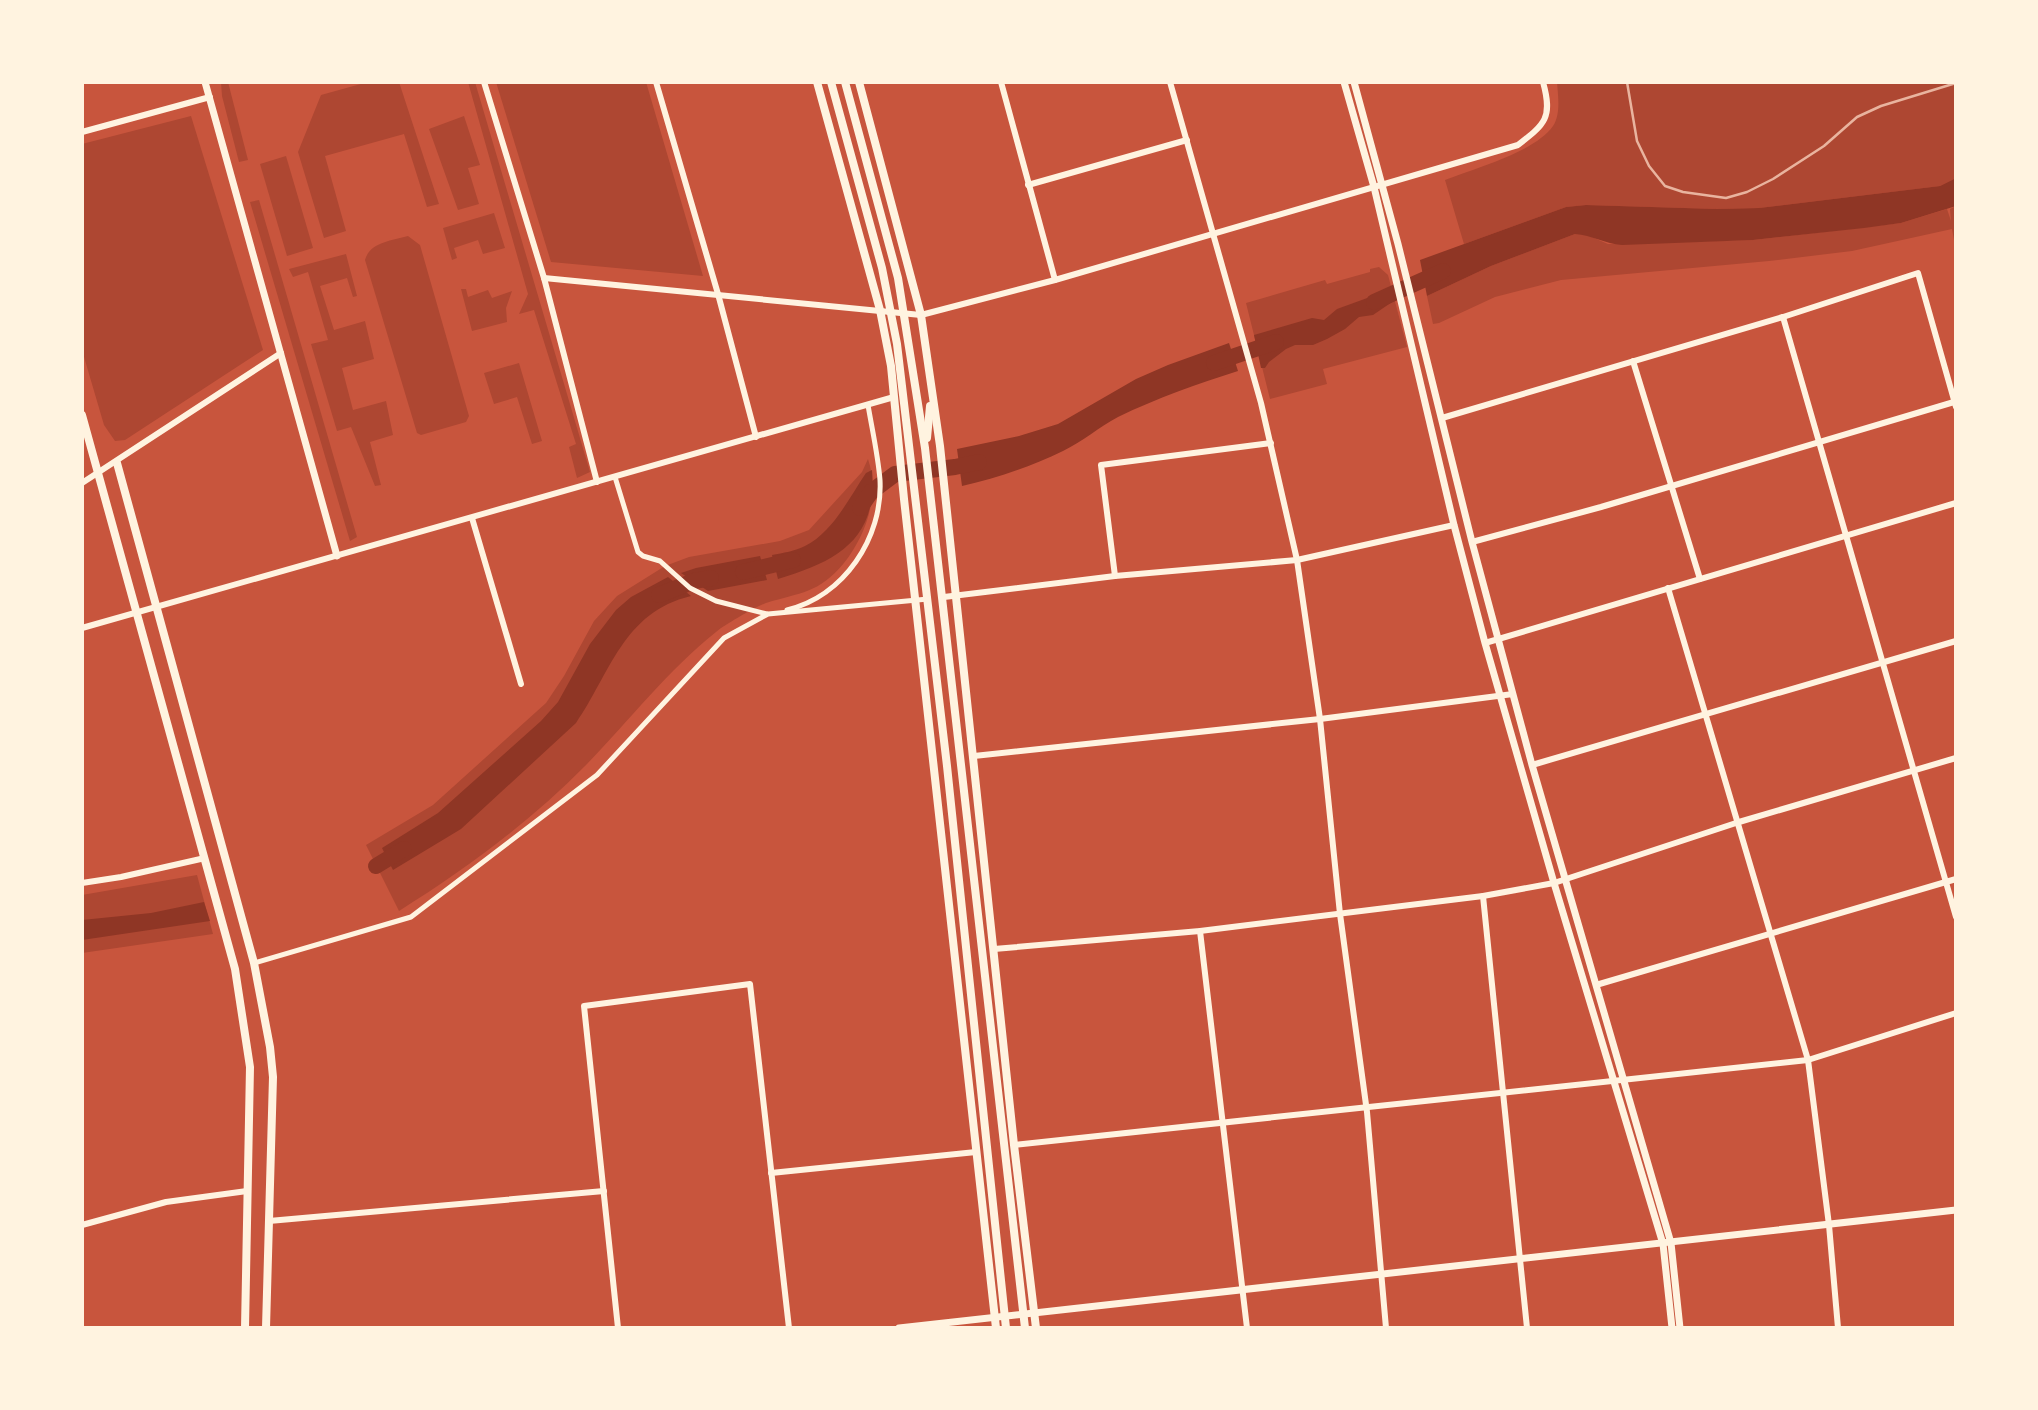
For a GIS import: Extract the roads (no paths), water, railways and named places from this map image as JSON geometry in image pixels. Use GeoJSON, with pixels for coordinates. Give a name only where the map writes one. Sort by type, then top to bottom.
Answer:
{"type":"FeatureCollection","features":[{"type":"Feature","properties":{"kind":"main road"},"geometry":{"type":"LineString","coordinates":[[206,82],[337,556]]}},
{"type":"Feature","properties":{"kind":"main road"},"geometry":{"type":"LineString","coordinates":[[817,82],[880,310],[891,366],[996,1328]]}},
{"type":"Feature","properties":{"kind":"main road"},"geometry":{"type":"LineString","coordinates":[[831,82],[862,191],[892,314],[911,450],[971,980],[1006,1328]]}},
{"type":"Feature","properties":{"kind":"main road"},"geometry":{"type":"LineString","coordinates":[[845,82],[898,278],[925,448],[1025,1328]]}},
{"type":"Feature","properties":{"kind":"main road"},"geometry":{"type":"LineString","coordinates":[[859,82],[921,315],[940,446],[1036,1328]]}},
{"type":"Feature","properties":{"kind":"main road"},"geometry":{"type":"LineString","coordinates":[[1344,82],[1374,187],[1454,525],[1500,698],[1553,883],[1667,1244],[1672,1328]]}},
{"type":"Feature","properties":{"kind":"main road"},"geometry":{"type":"LineString","coordinates":[[1354,82],[1403,263],[1498,639],[1667,1244],[1680,1328]]}},
{"type":"Feature","properties":{"kind":"main road"},"geometry":{"type":"LineString","coordinates":[[867,161],[875,136]]}},
{"type":"Feature","properties":{"kind":"main road"},"geometry":{"type":"LineString","coordinates":[[925,448],[932,395]]}},
{"type":"Feature","properties":{"kind":"main road"},"geometry":{"type":"LineString","coordinates":[[894,397],[911,450]]}},
{"type":"Feature","properties":{"kind":"main road"},"geometry":{"type":"LineString","coordinates":[[82,415],[235,969],[250,1068],[245,1328]]}},
{"type":"Feature","properties":{"kind":"main road"},"geometry":{"type":"LineString","coordinates":[[117,463],[254,963],[270,1047],[273,1077],[266,1328]]}},
{"type":"Feature","properties":{"kind":"main road"},"geometry":{"type":"LineString","coordinates":[[899,1328],[1956,1210]]}},
{"type":"Feature","properties":{"kind":"street"},"geometry":{"type":"LineString","coordinates":[[484,82],[544,278],[597,482]]}},
{"type":"Feature","properties":{"kind":"street"},"geometry":{"type":"LineString","coordinates":[[656,82],[718,294],[756,437]]}},
{"type":"Feature","properties":{"kind":"street"},"geometry":{"type":"LineString","coordinates":[[1001,82],[1055,280]]}},
{"type":"Feature","properties":{"kind":"street"},"geometry":{"type":"LineString","coordinates":[[1170,82],[1272,443],[1297,560],[1320,719],[1340,914],[1367,1107],[1386,1328]]}},
{"type":"Feature","properties":{"kind":"street"},"geometry":{"type":"LineString","coordinates":[[544,278],[921,315],[1055,280],[1518,145],[1542,126],[1549,104],[1543,82]]}},
{"type":"Feature","properties":{"kind":"street"},"geometry":{"type":"LineString","coordinates":[[82,132],[210,97]]}},
{"type":"Feature","properties":{"kind":"street"},"geometry":{"type":"LineString","coordinates":[[1028,185],[1187,140]]}},
{"type":"Feature","properties":{"kind":"street"},"geometry":{"type":"LineString","coordinates":[[1441,418],[1783,317],[1918,273],[1955,405],[1472,542]]}},
{"type":"Feature","properties":{"kind":"street"},"geometry":{"type":"LineString","coordinates":[[1783,317],[1956,917]]}},
{"type":"Feature","properties":{"kind":"street"},"geometry":{"type":"LineString","coordinates":[[82,483],[117,463],[281,353]]}},
{"type":"Feature","properties":{"kind":"street"},"geometry":{"type":"LineString","coordinates":[[1633,361],[1700,579]]}},
{"type":"Feature","properties":{"kind":"street"},"geometry":{"type":"LineString","coordinates":[[82,628],[157,609],[894,397]]}},
{"type":"Feature","properties":{"kind":"street"},"geometry":{"type":"LineString","coordinates":[[254,963],[411,917],[597,775],[724,638],[768,614],[804,606],[830,590],[847,574],[864,548],[875,521],[880,481],[868,405]]}},
{"type":"Feature","properties":{"kind":"street"},"geometry":{"type":"LineString","coordinates":[[1115,576],[1101,466],[1272,443]]}},
{"type":"Feature","properties":{"kind":"street"},"geometry":{"type":"LineString","coordinates":[[615,477],[638,552],[666,566],[690,588],[731,607],[768,614],[928,599]]}},
{"type":"Feature","properties":{"kind":"street"},"geometry":{"type":"LineString","coordinates":[[1485,643],[1956,503]]}},
{"type":"Feature","properties":{"kind":"street"},"geometry":{"type":"LineString","coordinates":[[472,518],[522,684]]}},
{"type":"Feature","properties":{"kind":"street"},"geometry":{"type":"LineString","coordinates":[[944,597],[1115,576],[1297,560],[1454,525]]}},
{"type":"Feature","properties":{"kind":"street"},"geometry":{"type":"LineString","coordinates":[[1668,588],[1808,1060],[1829,1225],[1838,1328]]}},
{"type":"Feature","properties":{"kind":"street"},"geometry":{"type":"LineString","coordinates":[[1532,765],[1956,640]]}},
{"type":"Feature","properties":{"kind":"street"},"geometry":{"type":"LineString","coordinates":[[974,756],[1320,719],[1500,698],[1513,694]]}},
{"type":"Feature","properties":{"kind":"street"},"geometry":{"type":"LineString","coordinates":[[993,949],[1200,931],[1483,896],[1553,883],[1738,822],[1956,758]]}},
{"type":"Feature","properties":{"kind":"street"},"geometry":{"type":"LineString","coordinates":[[82,883],[205,858]]}},
{"type":"Feature","properties":{"kind":"street"},"geometry":{"type":"LineString","coordinates":[[1596,985],[1956,879]]}},
{"type":"Feature","properties":{"kind":"street"},"geometry":{"type":"LineString","coordinates":[[1483,896],[1528,1328]]}},
{"type":"Feature","properties":{"kind":"street"},"geometry":{"type":"LineString","coordinates":[[1200,931],[1247,1328]]}},
{"type":"Feature","properties":{"kind":"street"},"geometry":{"type":"LineString","coordinates":[[618,1328],[584,1006],[750,984],[789,1328]]}},
{"type":"Feature","properties":{"kind":"street"},"geometry":{"type":"LineString","coordinates":[[1014,1144],[1808,1060],[1956,1013]]}},
{"type":"Feature","properties":{"kind":"street"},"geometry":{"type":"LineString","coordinates":[[771,1173],[976,1152]]}},
{"type":"Feature","properties":{"kind":"street"},"geometry":{"type":"LineString","coordinates":[[82,1225],[166,1202],[247,1191]]}},
{"type":"Feature","properties":{"kind":"street"},"geometry":{"type":"LineString","coordinates":[[269,1222],[604,1191]]}},
{"type":"Feature","properties":{"kind":"waterway"},"geometry":{"type":"LineString","coordinates":[[1374,302],[1443,271]]}},
{"type":"Feature","properties":{"kind":"waterway"},"geometry":{"type":"LineString","coordinates":[[1214,363],[1276,342]]}},
{"type":"Feature","properties":{"kind":"waterway"},"geometry":{"type":"LineString","coordinates":[[860,508],[871,492],[895,474],[979,462]]}},
{"type":"Feature","properties":{"kind":"waterway"},"geometry":{"type":"LineString","coordinates":[[743,572],[793,560]]}},
{"type":"Feature","properties":{"kind":"waterway"},"geometry":{"type":"LineString","coordinates":[[659,595],[694,581],[711,578]]}},
{"type":"Feature","properties":{"kind":"waterway"},"geometry":{"type":"LineString","coordinates":[[376,866],[404,849]]}},
{"type":"Feature","properties":{"kind":"railway"},"geometry":{"type":"LineString","coordinates":[[1627,82],[1637,141],[1649,166],[1665,186],[1683,192],[1726,198],[1747,192],[1773,179],[1824,146],[1857,117],[1881,106],[1956,83]]}}]}
